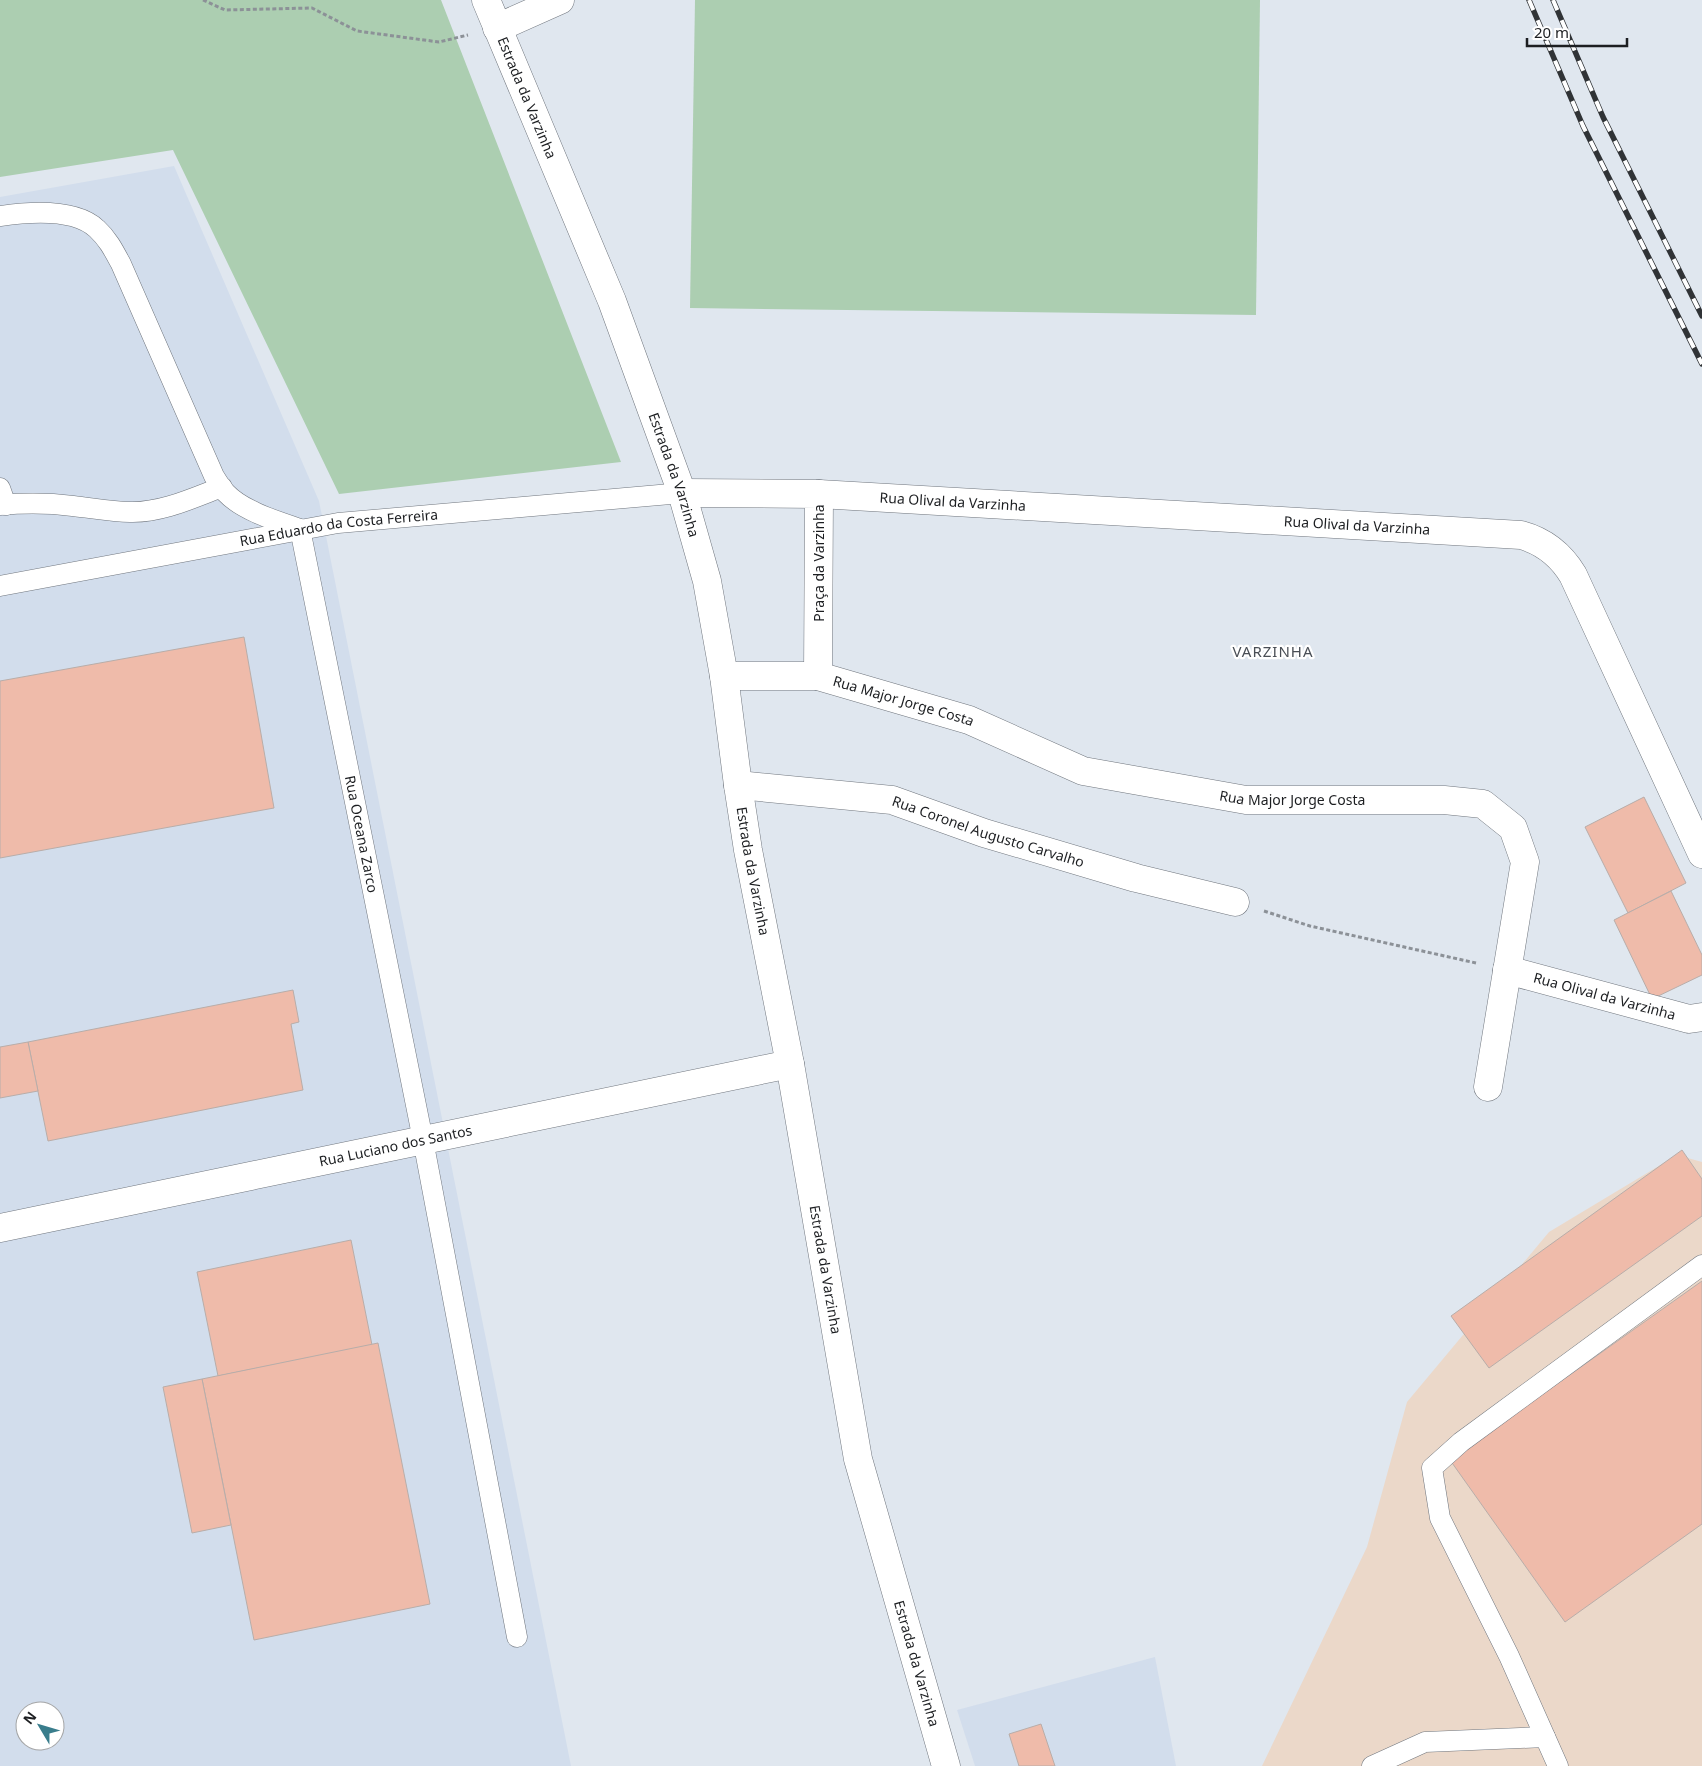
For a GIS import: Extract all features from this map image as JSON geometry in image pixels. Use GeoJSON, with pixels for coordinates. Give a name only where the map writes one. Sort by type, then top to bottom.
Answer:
{"type":"FeatureCollection","features":[{"type":"Feature","properties":{"kind":"street","name":"Estrada da Varzinha"},"geometry":{"type":"LineString","coordinates":[[486,0],[612,301],[682,493],[707,582],[724,676],[748,850],[790,1064],[858,1459],[946,1766]]}},
{"type":"Feature","properties":{"kind":"street"},"geometry":{"type":"LineString","coordinates":[[497,28],[560,0]]}},
{"type":"Feature","properties":{"kind":"street","name":"Praça da Varzinha"},"geometry":{"type":"LineString","coordinates":[[682,493],[819,494],[818,676]]}},
{"type":"Feature","properties":{"kind":"street","name":"Rua Olival da Varzinha"},"geometry":{"type":"LineString","coordinates":[[819,494],[1521,535],[1529,537],[1555,553],[1573,575],[1702,854]]}},
{"type":"Feature","properties":{"kind":"street"},"geometry":{"type":"LineString","coordinates":[[724,676],[818,676]]}},
{"type":"Feature","properties":{"kind":"street","name":"Rua Major Jorge Costa"},"geometry":{"type":"LineString","coordinates":[[818,676],[969,720],[1083,771],[1246,800],[1444,800],[1483,804],[1513,828],[1525,862],[1488,1087]]}},
{"type":"Feature","properties":{"kind":"street","name":"Rua Coronel Augusto Carvalho"},"geometry":{"type":"LineString","coordinates":[[738,785],[892,800],[984,833],[1136,878],[1235,902]]}},
{"type":"Feature","properties":{"kind":"street","name":"Rua Olival da Varzinha"},"geometry":{"type":"LineString","coordinates":[[1507,970],[1689,1019],[1702,1017]]}},
{"type":"Feature","properties":{"kind":"street","name":"Rua Luciano dos Santos"},"geometry":{"type":"LineString","coordinates":[[0,1228],[790,1064]]}},
{"type":"Feature","properties":{"kind":"lane"},"geometry":{"type":"LineString","coordinates":[[0,216],[30,212],[71,216],[84,220],[96,227],[107,238],[214,476],[226,494],[247,508],[273,520],[300,529]]}},
{"type":"Feature","properties":{"kind":"lane"},"geometry":{"type":"LineString","coordinates":[[2,499],[28,504],[71,506],[131,513],[179,503],[222,487]]}},
{"type":"Feature","properties":{"kind":"lane","name":"Rua Eduardo da Costa Ferreira"},"geometry":{"type":"LineString","coordinates":[[0,586],[338,523],[682,493]]}},
{"type":"Feature","properties":{"kind":"lane","name":"Rua Oceana Zarco"},"geometry":{"type":"LineString","coordinates":[[300,529],[422,1140],[518,1637]]}},
{"type":"Feature","properties":{"kind":"lane"},"geometry":{"type":"LineString","coordinates":[[1558,1766],[1509,1656],[1440,1518],[1432,1468],[1461,1442],[1702,1265]]}},
{"type":"Feature","properties":{"kind":"lane"},"geometry":{"type":"LineString","coordinates":[[1372,1766],[1425,1742],[1545,1737]]}},
{"type":"Feature","properties":{"kind":"path"},"geometry":{"type":"LineString","coordinates":[[202,0],[225,10],[312,8],[357,31],[439,42],[497,28]]}},
{"type":"Feature","properties":{"kind":"path"},"geometry":{"type":"LineString","coordinates":[[1235,902],[1310,926],[1507,970]]}},
{"type":"Feature","properties":{"kind":"shaded area"},"geometry":{"type":"Polygon","coordinates":[[[174,166],[319,501],[571,1766],[0,1766],[0,197],[174,166]]]}},
{"type":"Feature","properties":{"kind":"shaded area"},"geometry":{"type":"Polygon","coordinates":[[[1677,1155],[1702,1162],[1702,1766],[1262,1766],[1367,1547],[1407,1402],[1549,1232],[1677,1155]]]}},
{"type":"Feature","properties":{"kind":"shaded area"},"geometry":{"type":"Polygon","coordinates":[[[1155,1657],[1176,1766],[975,1766],[957,1710],[1155,1657]]]}},
{"type":"Feature","properties":{"kind":"green space"},"geometry":{"type":"Polygon","coordinates":[[[0,0],[441,0],[621,462],[339,494],[173,150],[0,177],[0,0]]]}},
{"type":"Feature","properties":{"kind":"green space"},"geometry":{"type":"Polygon","coordinates":[[[695,0],[1260,0],[1256,315],[690,308],[695,0]]]}},
{"type":"Feature","properties":{"kind":"building"},"geometry":{"type":"Polygon","coordinates":[[[244,637],[274,808],[0,858],[0,681],[244,637]]]}},
{"type":"Feature","properties":{"kind":"building"},"geometry":{"type":"Polygon","coordinates":[[[1644,797],[1686,883],[1628,913],[1585,827],[1644,797]]]}},
{"type":"Feature","properties":{"kind":"building"},"geometry":{"type":"Polygon","coordinates":[[[1671,891],[1702,955],[1702,975],[1652,999],[1614,920],[1671,891]]]}},
{"type":"Feature","properties":{"kind":"building"},"geometry":{"type":"Polygon","coordinates":[[[293,990],[299,1022],[291,1024],[303,1090],[48,1141],[28,1042],[293,990]]]}},
{"type":"Feature","properties":{"kind":"building"},"geometry":{"type":"Polygon","coordinates":[[[28,1042],[38,1091],[0,1098],[0,1047],[28,1042]]]}},
{"type":"Feature","properties":{"kind":"building"},"geometry":{"type":"Polygon","coordinates":[[[1682,1150],[1702,1179],[1702,1216],[1489,1368],[1451,1316],[1682,1150]]]}},
{"type":"Feature","properties":{"kind":"building"},"geometry":{"type":"Polygon","coordinates":[[[351,1240],[372,1345],[218,1376],[197,1272],[351,1240]]]}},
{"type":"Feature","properties":{"kind":"building"},"geometry":{"type":"Polygon","coordinates":[[[1702,1281],[1702,1524],[1565,1622],[1450,1460],[1702,1281]]]}},
{"type":"Feature","properties":{"kind":"building"},"geometry":{"type":"Polygon","coordinates":[[[378,1343],[430,1604],[254,1640],[202,1379],[378,1343]]]}},
{"type":"Feature","properties":{"kind":"building"},"geometry":{"type":"Polygon","coordinates":[[[202,1379],[231,1525],[192,1533],[163,1387],[202,1379]]]}},
{"type":"Feature","properties":{"kind":"building"},"geometry":{"type":"Polygon","coordinates":[[[1041,1724],[1055,1766],[1019,1766],[1009,1734],[1041,1724]]]}},
{"type":"Feature","properties":{"kind":"railway"},"geometry":{"type":"LineString","coordinates":[[1529,0],[1583,126],[1702,364]]}},
{"type":"Feature","properties":{"kind":"railway"},"geometry":{"type":"LineString","coordinates":[[1553,0],[1603,117],[1702,316]]}},
{"type":"Feature","properties":{"kind":"district","name":"VARZINHA"},"geometry":{"type":"Point","coordinates":[1273,652]}}]}
